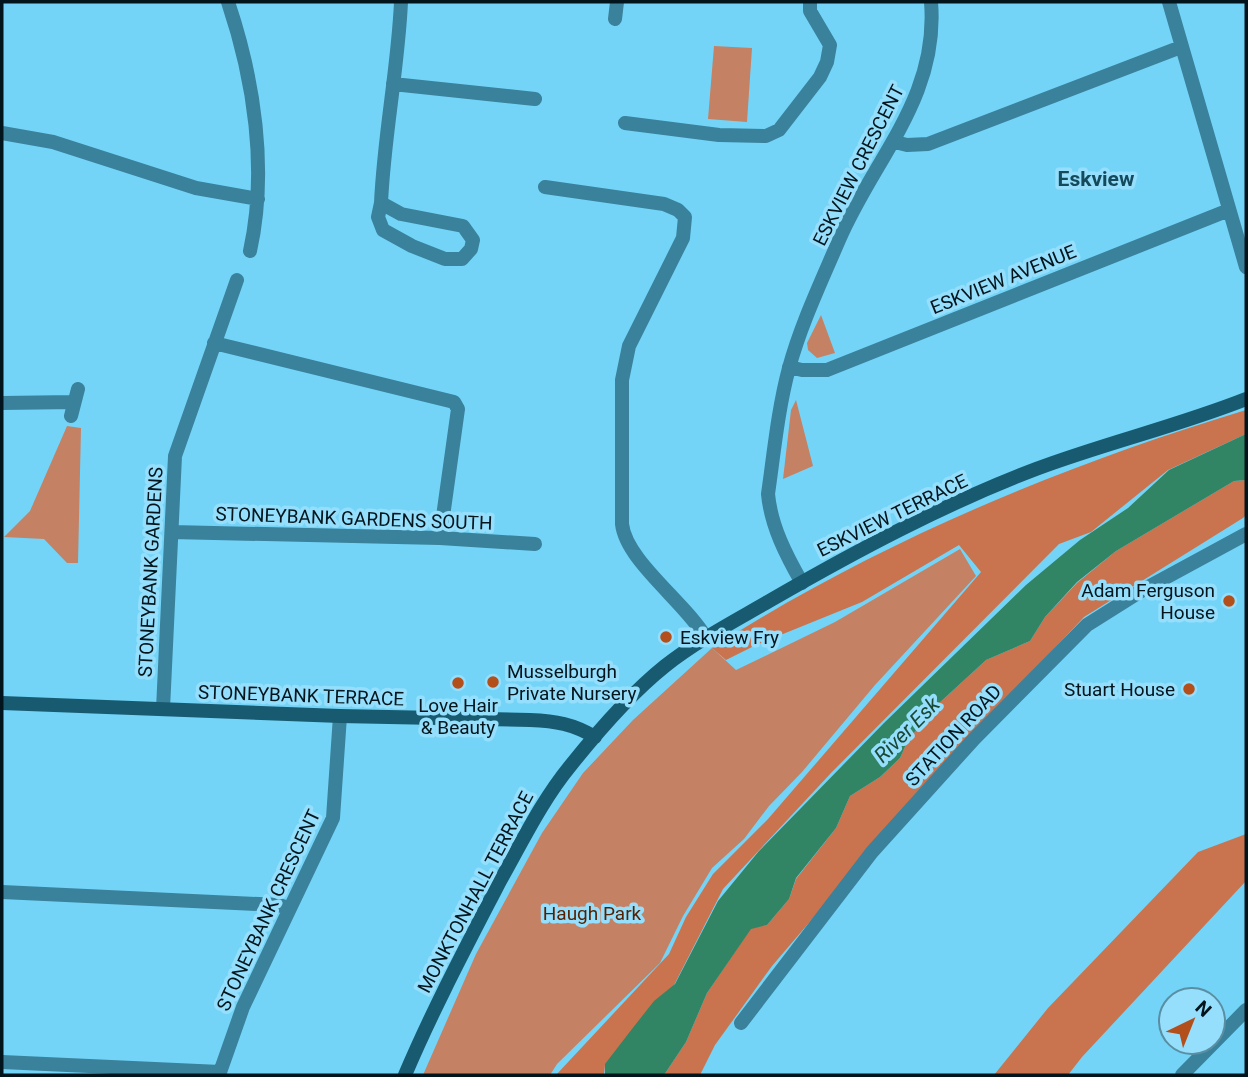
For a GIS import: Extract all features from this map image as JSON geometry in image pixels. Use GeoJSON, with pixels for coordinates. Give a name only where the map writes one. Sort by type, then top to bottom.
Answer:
{"type":"FeatureCollection","features":[{"type":"Feature","properties":{"kind":"main road","name":"ESKVIEW TERRACE"},"geometry":{"type":"LineString","coordinates":[[595,737],[666,665],[706,638],[802,583],[922,520],[1035,470],[1246,399]]}},
{"type":"Feature","properties":{"kind":"main road","name":"STONEYBANK TERRACE"},"geometry":{"type":"LineString","coordinates":[[2,703],[561,722],[595,737]]}},
{"type":"Feature","properties":{"kind":"main road","name":"MONKTONHALL TERRACE"},"geometry":{"type":"LineString","coordinates":[[405,1075],[425,1027],[460,957],[532,821],[570,765],[595,737]]}},
{"type":"Feature","properties":{"kind":"street"},"geometry":{"type":"LineString","coordinates":[[381,203],[401,214],[463,226],[473,240],[471,249],[462,259],[444,259],[383,230],[378,218],[399,47],[401,2]]}},
{"type":"Feature","properties":{"kind":"street"},"geometry":{"type":"LineString","coordinates":[[615,19],[617,2]]}},
{"type":"Feature","properties":{"kind":"street"},"geometry":{"type":"LineString","coordinates":[[625,123],[719,135],[766,136],[779,130],[820,78],[827,62],[830,45],[810,11],[810,2]]}},
{"type":"Feature","properties":{"kind":"street","name":"ESKVIEW CRESCENT"},"geometry":{"type":"LineString","coordinates":[[802,583],[777,533],[769,508],[768,494],[782,396],[802,330],[841,236],[914,105],[925,75],[930,45],[931,2]]}},
{"type":"Feature","properties":{"kind":"street"},"geometry":{"type":"LineString","coordinates":[[1169,2],[1246,267]]}},
{"type":"Feature","properties":{"kind":"street"},"geometry":{"type":"LineString","coordinates":[[232,3],[246,66],[258,158],[258,199],[250,251]]}},
{"type":"Feature","properties":{"kind":"street"},"geometry":{"type":"LineString","coordinates":[[895,142],[907,145],[928,144],[1181,47]]}},
{"type":"Feature","properties":{"kind":"street"},"geometry":{"type":"LineString","coordinates":[[393,84],[535,99]]}},
{"type":"Feature","properties":{"kind":"street"},"geometry":{"type":"LineString","coordinates":[[2,133],[53,142],[196,188],[258,199]]}},
{"type":"Feature","properties":{"kind":"street"},"geometry":{"type":"LineString","coordinates":[[545,187],[664,204],[678,210],[685,217],[683,238],[629,346],[622,380],[622,524],[623,533],[632,551],[693,618],[706,638]]}},
{"type":"Feature","properties":{"kind":"street","name":"ESKVIEW AVENUE"},"geometry":{"type":"LineString","coordinates":[[789,366],[802,370],[827,370],[1229,210]]}},
{"type":"Feature","properties":{"kind":"street","name":"STONEYBANK GARDENS"},"geometry":{"type":"LineString","coordinates":[[163,709],[175,456],[237,280]]}},
{"type":"Feature","properties":{"kind":"street"},"geometry":{"type":"LineString","coordinates":[[214,343],[454,402],[458,410],[440,538]]}},
{"type":"Feature","properties":{"kind":"street"},"geometry":{"type":"LineString","coordinates":[[2,409],[2,403],[74,402]]}},
{"type":"Feature","properties":{"kind":"street","name":"STONEYBANK GARDENS SOUTH"},"geometry":{"type":"LineString","coordinates":[[172,532],[440,538],[535,544]]}},
{"type":"Feature","properties":{"kind":"street","name":"STATION ROAD"},"geometry":{"type":"LineString","coordinates":[[741,1023],[872,852],[974,739],[1087,625],[1142,591],[1246,534]]}},
{"type":"Feature","properties":{"kind":"street","name":"STONEYBANK CRESCENT"},"geometry":{"type":"LineString","coordinates":[[219,1074],[243,1007],[333,818],[341,716]]}},
{"type":"Feature","properties":{"kind":"street"},"geometry":{"type":"LineString","coordinates":[[2,892],[279,905],[288,908]]}},
{"type":"Feature","properties":{"kind":"street"},"geometry":{"type":"LineString","coordinates":[[1182,1075],[1246,1010]]}},
{"type":"Feature","properties":{"kind":"street"},"geometry":{"type":"LineString","coordinates":[[2,1062],[219,1074]]}},
{"type":"Feature","properties":{"kind":"green space"},"geometry":{"type":"Polygon","coordinates":[[[714,46],[752,48],[747,122],[708,119],[714,46]]]}},
{"type":"Feature","properties":{"kind":"green space"},"geometry":{"type":"Polygon","coordinates":[[[821,315],[835,353],[817,358],[808,350],[807,343],[821,315]]]}},
{"type":"Feature","properties":{"kind":"green space"},"geometry":{"type":"Polygon","coordinates":[[[796,400],[813,466],[783,479],[791,410],[796,400]]]}},
{"type":"Feature","properties":{"kind":"green space"},"geometry":{"type":"Polygon","coordinates":[[[67,426],[81,428],[78,563],[67,563],[44,539],[4,537],[30,511],[67,426]]]}},
{"type":"Feature","properties":{"kind":"green space","name":"Haugh Park"},"geometry":{"type":"Polygon","coordinates":[[[960,549],[976,576],[875,685],[802,772],[769,806],[744,839],[712,868],[683,916],[660,963],[557,1064],[550,1075],[423,1075],[476,954],[542,833],[583,773],[633,720],[712,648],[736,670],[835,622],[960,549]]]}},
{"type":"Feature","properties":{"kind":"shaded area"},"geometry":{"type":"Polygon","coordinates":[[[1246,410],[1246,434],[1168,470],[1091,532],[1059,544],[831,773],[723,889],[671,991],[605,1065],[604,1075],[556,1075],[669,954],[686,917],[713,874],[768,819],[981,572],[959,545],[862,602],[726,660],[712,648],[839,574],[971,511],[1108,456],[1246,410]]]}},
{"type":"Feature","properties":{"kind":"shaded area"},"geometry":{"type":"Polygon","coordinates":[[[1246,480],[1246,515],[1243,518],[1084,617],[942,767],[772,966],[715,1045],[700,1075],[664,1075],[686,1042],[707,993],[751,928],[767,925],[789,899],[796,879],[836,828],[850,796],[880,777],[900,758],[908,740],[937,705],[986,660],[1030,641],[1045,617],[1077,583],[1116,551],[1234,481],[1246,480]]]}},
{"type":"Feature","properties":{"kind":"shaded area"},"geometry":{"type":"Polygon","coordinates":[[[1246,834],[1246,881],[1068,1075],[994,1075],[1048,1008],[1198,852],[1246,834]]]}},
{"type":"Feature","properties":{"kind":"water","name":"River Esk"},"geometry":{"type":"Polygon","coordinates":[[[1246,434],[1246,480],[1234,481],[1116,551],[1077,582],[1045,617],[1030,641],[986,660],[937,705],[908,740],[900,758],[880,777],[850,796],[836,828],[796,878],[789,899],[767,925],[751,929],[707,993],[686,1042],[664,1075],[605,1075],[605,1064],[654,1001],[675,984],[718,901],[759,851],[884,723],[1026,585],[1080,540],[1128,508],[1169,470],[1246,434]]]}},
{"type":"Feature","properties":{"kind":"place","name":"Adam Ferguson House"},"geometry":{"type":"Point","coordinates":[1229,601]}},
{"type":"Feature","properties":{"kind":"place","name":"Eskview Fry"},"geometry":{"type":"Point","coordinates":[666,637]}},
{"type":"Feature","properties":{"kind":"place","name":"Musselburgh Private Nursery"},"geometry":{"type":"Point","coordinates":[493,682]}},
{"type":"Feature","properties":{"kind":"place","name":"Love Hair & Beauty"},"geometry":{"type":"Point","coordinates":[458,683]}},
{"type":"Feature","properties":{"kind":"place","name":"Stuart House"},"geometry":{"type":"Point","coordinates":[1189,689]}},
{"type":"Feature","properties":{"kind":"district","name":"Eskview"},"geometry":{"type":"Point","coordinates":[1096,179]}}]}
